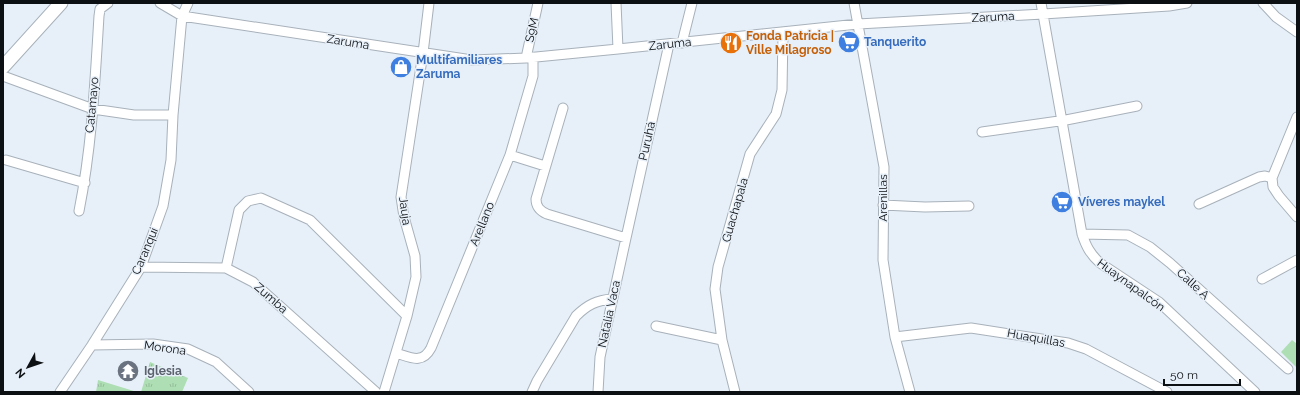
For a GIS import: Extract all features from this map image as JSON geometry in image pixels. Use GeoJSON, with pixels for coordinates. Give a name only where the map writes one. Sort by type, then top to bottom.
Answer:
{"type":"FeatureCollection","features":[{"type":"Feature","properties":{"kind":"street"},"geometry":{"type":"LineString","coordinates":[[3,67],[61,3]]}},
{"type":"Feature","properties":{"kind":"street","name":"Catamayo"},"geometry":{"type":"LineString","coordinates":[[79,211],[85,183],[93,109],[98,16],[100,9],[108,3]]}},
{"type":"Feature","properties":{"kind":"street","name":"Zaruma"},"geometry":{"type":"LineString","coordinates":[[160,3],[182,16],[472,60],[530,57],[618,49],[858,24],[1169,6],[1187,3]]}},
{"type":"Feature","properties":{"kind":"street","name":"Caranqui"},"geometry":{"type":"LineString","coordinates":[[60,392],[92,345],[141,267],[163,206],[171,160],[173,115],[182,16],[188,3]]}},
{"type":"Feature","properties":{"kind":"street","name":"Jauja"},"geometry":{"type":"LineString","coordinates":[[384,392],[407,316],[416,277],[415,256],[404,217],[401,197],[423,53],[429,3]]}},
{"type":"Feature","properties":{"kind":"street","name":"S9M"},"geometry":{"type":"LineString","coordinates":[[530,57],[538,3]]}},
{"type":"Feature","properties":{"kind":"street"},"geometry":{"type":"LineString","coordinates":[[616,3],[618,49]]}},
{"type":"Feature","properties":{"kind":"street"},"geometry":{"type":"LineString","coordinates":[[682,43],[692,3]]}},
{"type":"Feature","properties":{"kind":"street","name":"Arenillas"},"geometry":{"type":"LineString","coordinates":[[854,3],[884,167],[883,260],[895,337],[910,392]]}},
{"type":"Feature","properties":{"kind":"street","name":"Huaynapalcón"},"geometry":{"type":"LineString","coordinates":[[1041,3],[1063,120],[1082,234],[1091,255],[1100,263],[1159,302],[1255,392]]}},
{"type":"Feature","properties":{"kind":"street"},"geometry":{"type":"LineString","coordinates":[[1263,3],[1276,17],[1297,32]]}},
{"type":"Feature","properties":{"kind":"street","name":"Guachapala"},"geometry":{"type":"LineString","coordinates":[[735,392],[722,340],[715,289],[718,267],[750,154],[776,114],[782,90],[783,33]]}},
{"type":"Feature","properties":{"kind":"street","name":"Puruhá"},"geometry":{"type":"LineString","coordinates":[[626,238],[669,44]]}},
{"type":"Feature","properties":{"kind":"street","name":"Arellano"},"geometry":{"type":"LineString","coordinates":[[396,353],[419,359],[428,353],[510,155],[533,76],[530,57]]}},
{"type":"Feature","properties":{"kind":"street"},"geometry":{"type":"LineString","coordinates":[[3,76],[93,109],[134,115],[173,115]]}},
{"type":"Feature","properties":{"kind":"street"},"geometry":{"type":"LineString","coordinates":[[982,132],[1063,120],[1137,106]]}},
{"type":"Feature","properties":{"kind":"street"},"geometry":{"type":"LineString","coordinates":[[563,108],[545,166],[536,203],[542,212],[626,238]]}},
{"type":"Feature","properties":{"kind":"street"},"geometry":{"type":"LineString","coordinates":[[1297,117],[1272,178],[1274,187],[1279,196],[1297,217]]}},
{"type":"Feature","properties":{"kind":"street"},"geometry":{"type":"LineString","coordinates":[[510,155],[545,166]]}},
{"type":"Feature","properties":{"kind":"street"},"geometry":{"type":"LineString","coordinates":[[6,160],[85,183]]}},
{"type":"Feature","properties":{"kind":"street"},"geometry":{"type":"LineString","coordinates":[[1200,204],[1259,177],[1265,176],[1272,178]]}},
{"type":"Feature","properties":{"kind":"street"},"geometry":{"type":"LineString","coordinates":[[226,268],[239,210],[248,201],[261,198],[310,220],[407,316]]}},
{"type":"Feature","properties":{"kind":"street"},"geometry":{"type":"LineString","coordinates":[[883,205],[925,207],[969,206]]}},
{"type":"Feature","properties":{"kind":"street","name":"Calle A"},"geometry":{"type":"LineString","coordinates":[[1082,234],[1128,235],[1150,247],[1170,263],[1288,369]]}},
{"type":"Feature","properties":{"kind":"street","name":"Natalia Vaca"},"geometry":{"type":"LineString","coordinates":[[598,392],[600,357],[626,238]]}},
{"type":"Feature","properties":{"kind":"street"},"geometry":{"type":"LineString","coordinates":[[1262,279],[1297,260]]}},
{"type":"Feature","properties":{"kind":"street","name":"Zumba"},"geometry":{"type":"LineString","coordinates":[[141,267],[226,268],[253,282],[376,392]]}},
{"type":"Feature","properties":{"kind":"street"},"geometry":{"type":"LineString","coordinates":[[532,392],[576,316],[584,308],[593,303],[612,299]]}},
{"type":"Feature","properties":{"kind":"street"},"geometry":{"type":"LineString","coordinates":[[656,326],[722,340]]}},
{"type":"Feature","properties":{"kind":"street","name":"Huaquillas"},"geometry":{"type":"LineString","coordinates":[[895,337],[971,328],[1068,343],[1086,349],[1166,392]]}},
{"type":"Feature","properties":{"kind":"street","name":"Morona"},"geometry":{"type":"LineString","coordinates":[[92,345],[152,344],[188,349],[216,362],[249,392]]}},
{"type":"Feature","properties":{"kind":"green space"},"geometry":{"type":"Polygon","coordinates":[[[1292,340],[1297,344],[1297,368],[1281,352],[1292,340]]]}},
{"type":"Feature","properties":{"kind":"green space"},"geometry":{"type":"Polygon","coordinates":[[[150,362],[188,378],[182,392],[141,392],[150,362]]]}},
{"type":"Feature","properties":{"kind":"green space"},"geometry":{"type":"Polygon","coordinates":[[[98,380],[137,392],[96,392],[98,380]]]}},
{"type":"Feature","properties":{"kind":"place","name":"Tanquerito"},"geometry":{"type":"Point","coordinates":[849,42]}},
{"type":"Feature","properties":{"kind":"place","name":"Fonda Patricia | Ville Milagroso"},"geometry":{"type":"Point","coordinates":[731,43]}},
{"type":"Feature","properties":{"kind":"place","name":"Multifamiliares Zaruma"},"geometry":{"type":"Point","coordinates":[401,67]}},
{"type":"Feature","properties":{"kind":"place","name":"Víveres maykel"},"geometry":{"type":"Point","coordinates":[1062,202]}},
{"type":"Feature","properties":{"kind":"place","name":"Iglesia"},"geometry":{"type":"Point","coordinates":[128,371]}}]}
